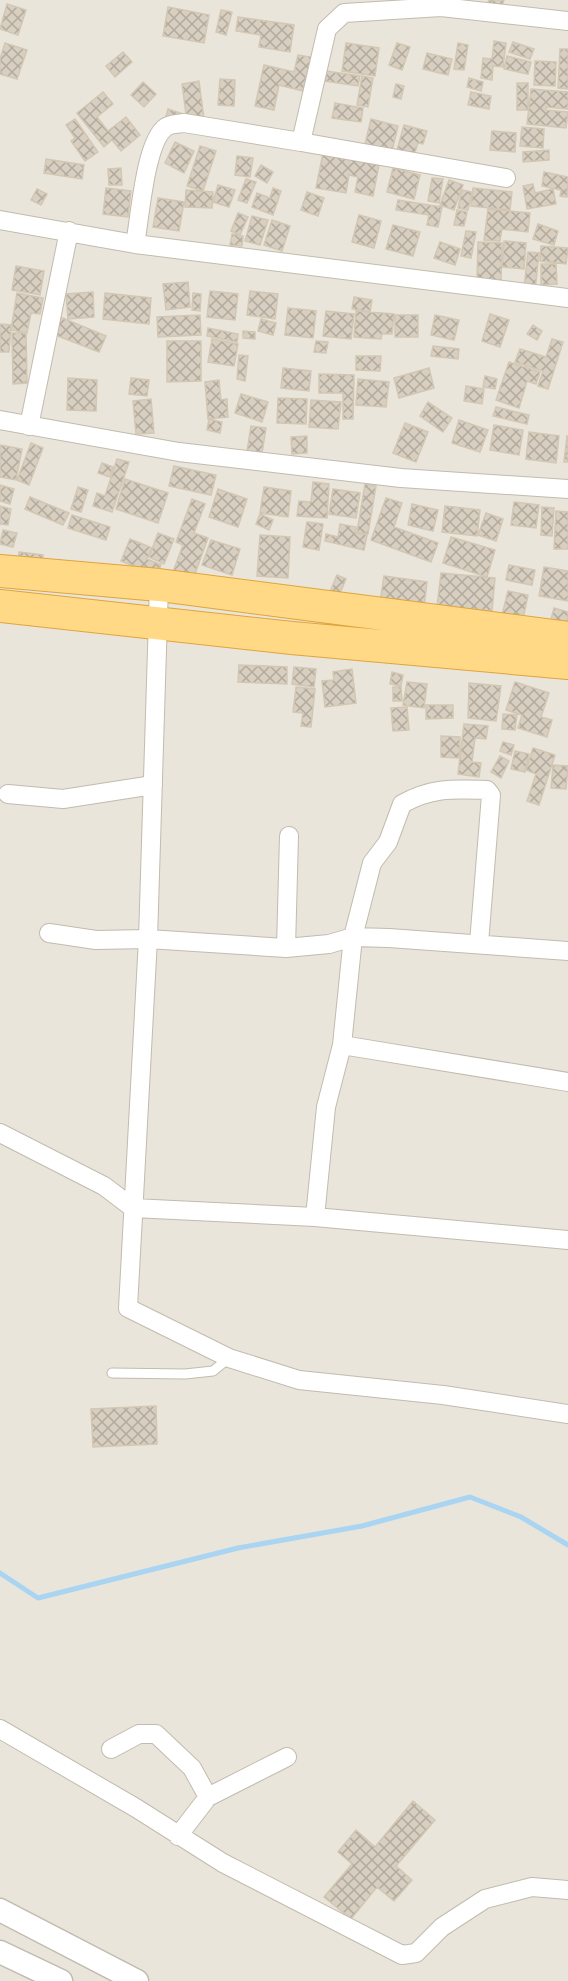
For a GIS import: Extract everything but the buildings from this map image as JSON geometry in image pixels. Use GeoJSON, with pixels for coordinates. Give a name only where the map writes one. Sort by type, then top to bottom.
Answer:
{"type":"FeatureCollection","features":[{"type":"Feature","properties":{"kind":"highway"},"geometry":{"type":"LineString","coordinates":[[0,571],[159,585],[568,663]]}},
{"type":"Feature","properties":{"kind":"highway"},"geometry":{"type":"LineString","coordinates":[[0,606],[156,621],[292,638],[432,636],[568,638]]}},
{"type":"Feature","properties":{"kind":"street"},"geometry":{"type":"LineString","coordinates":[[301,142],[324,37],[335,19],[344,13],[441,4],[568,21]]}},
{"type":"Feature","properties":{"kind":"street"},"geometry":{"type":"LineString","coordinates":[[135,244],[150,155],[157,136],[166,126],[184,123],[506,178]]}},
{"type":"Feature","properties":{"kind":"street"},"geometry":{"type":"LineString","coordinates":[[0,220],[135,244],[568,298]]}},
{"type":"Feature","properties":{"kind":"street"},"geometry":{"type":"LineString","coordinates":[[29,426],[69,231]]}},
{"type":"Feature","properties":{"kind":"street"},"geometry":{"type":"LineString","coordinates":[[0,420],[179,452],[401,478],[568,489]]}},
{"type":"Feature","properties":{"kind":"street"},"geometry":{"type":"LineString","coordinates":[[159,585],[156,621],[148,939],[128,1308],[229,1358],[299,1380],[443,1395],[568,1414]]}},
{"type":"Feature","properties":{"kind":"street"},"geometry":{"type":"LineString","coordinates":[[8,794],[63,799],[153,785]]}},
{"type":"Feature","properties":{"kind":"street"},"geometry":{"type":"LineString","coordinates":[[315,1217],[326,1107],[342,1045],[353,937],[372,863],[388,842],[402,804],[416,796],[443,788],[487,790],[492,795],[479,943]]}},
{"type":"Feature","properties":{"kind":"street"},"geometry":{"type":"LineString","coordinates":[[286,948],[289,836]]}},
{"type":"Feature","properties":{"kind":"street"},"geometry":{"type":"LineString","coordinates":[[49,933],[96,940],[148,939],[286,948],[329,944],[353,937],[479,943],[568,951]]}},
{"type":"Feature","properties":{"kind":"street"},"geometry":{"type":"LineString","coordinates":[[342,1045],[568,1082]]}},
{"type":"Feature","properties":{"kind":"street"},"geometry":{"type":"LineString","coordinates":[[0,1133],[104,1186],[133,1208],[315,1217],[568,1240]]}},
{"type":"Feature","properties":{"kind":"street"},"geometry":{"type":"LineString","coordinates":[[0,1730],[136,1808],[223,1863],[402,1955],[416,1953],[442,1927],[485,1899],[532,1887],[568,1890]]}},
{"type":"Feature","properties":{"kind":"street"},"geometry":{"type":"LineString","coordinates":[[111,1749],[139,1734],[156,1734],[192,1768],[208,1797]]}},
{"type":"Feature","properties":{"kind":"street"},"geometry":{"type":"LineString","coordinates":[[178,1836],[208,1797],[287,1757]]}},
{"type":"Feature","properties":{"kind":"street"},"geometry":{"type":"LineString","coordinates":[[0,1910],[137,1981]]}},
{"type":"Feature","properties":{"kind":"street"},"geometry":{"type":"LineString","coordinates":[[0,1952],[61,1981]]}},
{"type":"Feature","properties":{"kind":"lane"},"geometry":{"type":"LineString","coordinates":[[112,1373],[185,1374],[213,1371],[229,1358]]}},
{"type":"Feature","properties":{"kind":"shaded area"},"geometry":{"type":"Polygon","coordinates":[[[0,0],[568,0],[568,1981],[0,1981],[0,0]]]}},
{"type":"Feature","properties":{"kind":"waterway"},"geometry":{"type":"LineString","coordinates":[[0,1573],[38,1598],[238,1548],[362,1526],[470,1497],[521,1517],[568,1545]]}}]}
